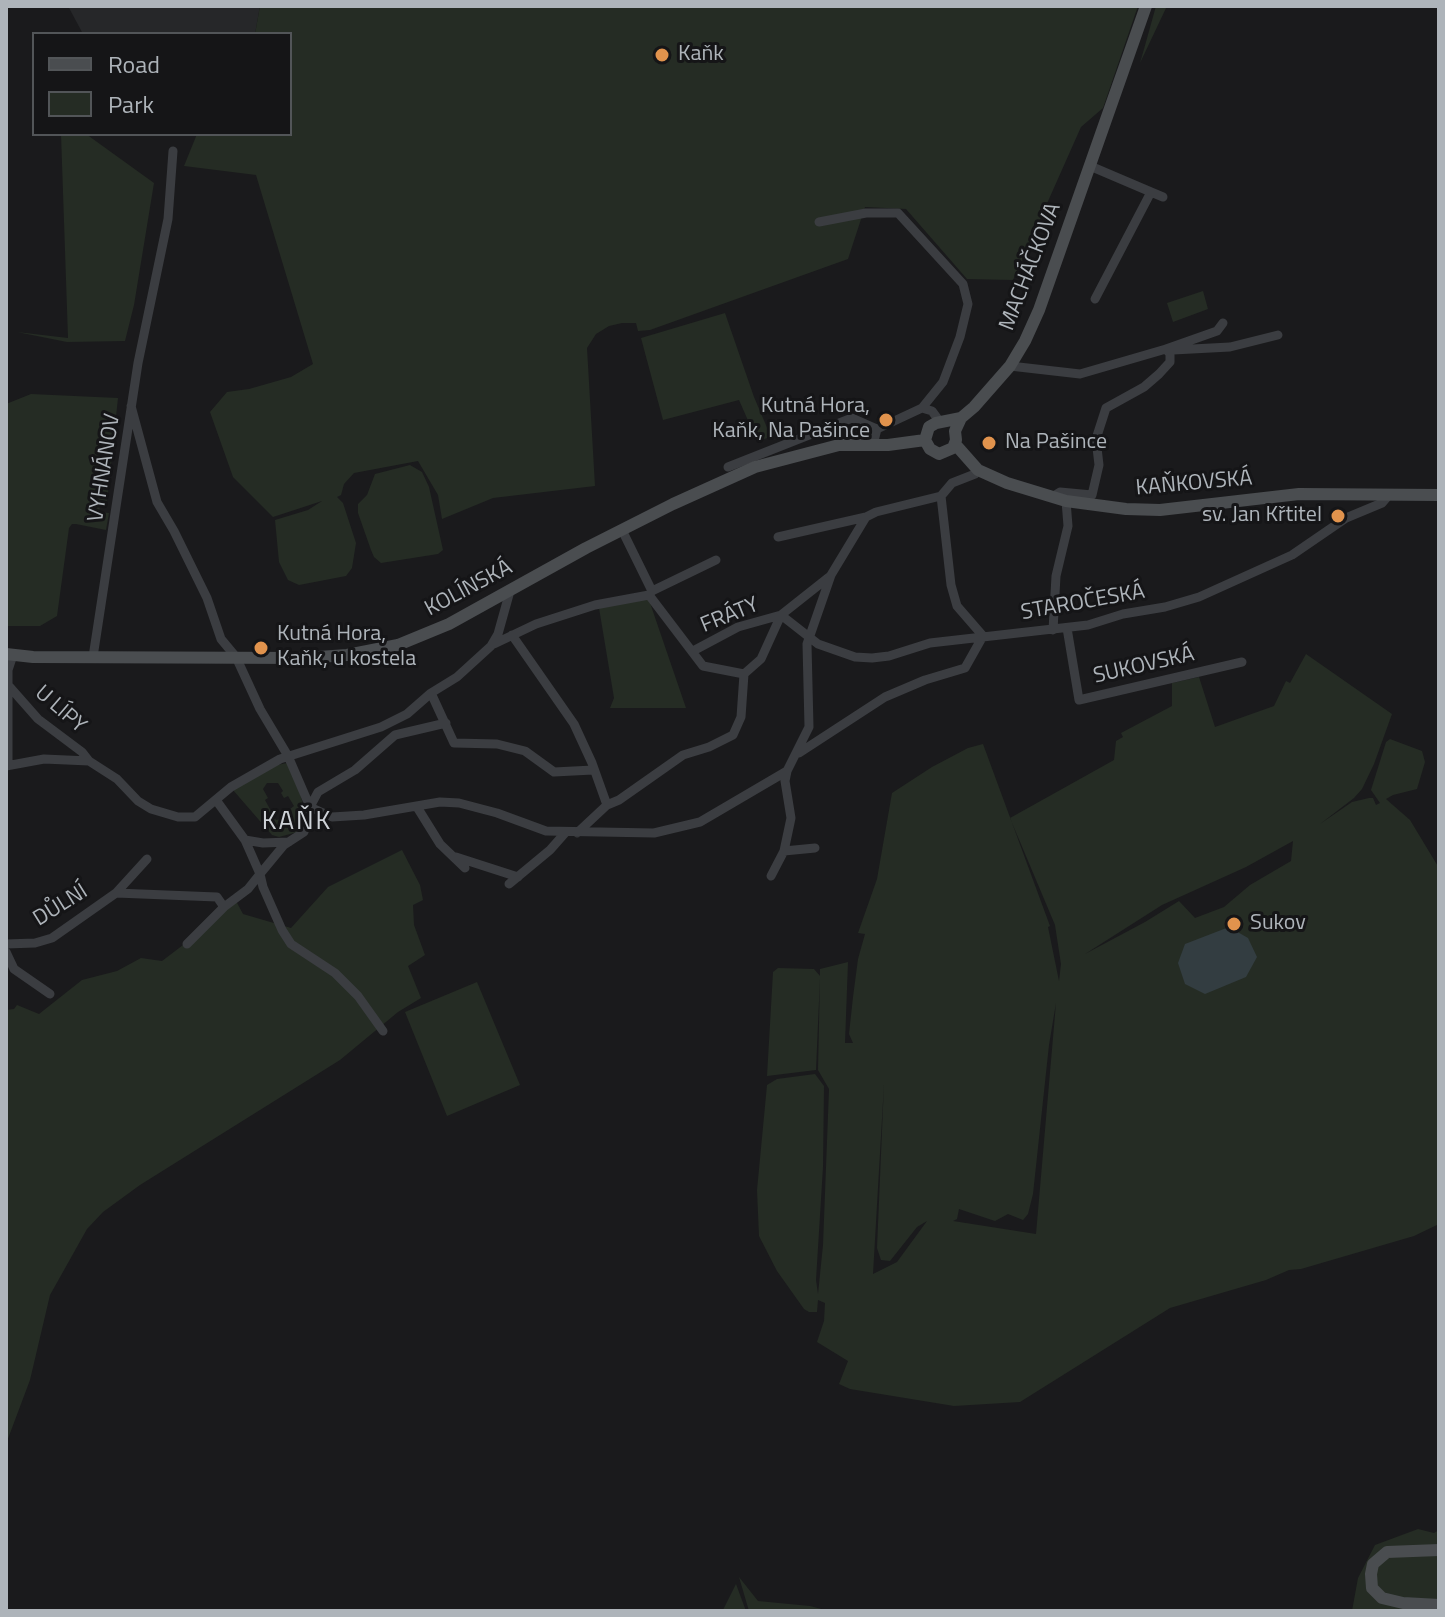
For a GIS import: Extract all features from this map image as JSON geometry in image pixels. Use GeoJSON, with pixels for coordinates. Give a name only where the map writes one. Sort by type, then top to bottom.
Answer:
{"type":"FeatureCollection","features":[{"type":"Feature","properties":{"kind":"street","name":"MACHÁČKOVA"},"geometry":{"type":"LineString","coordinates":[[951,438],[961,418],[991,390],[1010,366],[1039,310],[1146,6]]}},
{"type":"Feature","properties":{"kind":"street"},"geometry":{"type":"LineString","coordinates":[[131,406],[168,219],[173,151]]}},
{"type":"Feature","properties":{"kind":"street"},"geometry":{"type":"LineString","coordinates":[[1091,162],[1163,197]]}},
{"type":"Feature","properties":{"kind":"street"},"geometry":{"type":"LineString","coordinates":[[1095,299],[1151,192]]}},
{"type":"Feature","properties":{"kind":"street"},"geometry":{"type":"LineString","coordinates":[[728,467],[852,418],[877,429],[922,408],[943,382],[964,326],[967,294],[957,276],[898,213],[866,213],[819,222]]}},
{"type":"Feature","properties":{"kind":"street"},"geometry":{"type":"LineString","coordinates":[[1010,366],[1080,374],[1217,331],[1223,323]]}},
{"type":"Feature","properties":{"kind":"street"},"geometry":{"type":"LineString","coordinates":[[1166,349],[1230,347],[1278,335]]}},
{"type":"Feature","properties":{"kind":"street"},"geometry":{"type":"LineString","coordinates":[[1052,497],[1060,492],[1092,495],[1099,465],[1096,439],[1106,408],[1144,387],[1159,374],[1170,362],[1166,349]]}},
{"type":"Feature","properties":{"kind":"street","name":"VYHNÁNOV"},"geometry":{"type":"LineString","coordinates":[[93,657],[131,406]]}},
{"type":"Feature","properties":{"kind":"street","name":"VYHNÁNOV"},"geometry":{"type":"LineString","coordinates":[[131,406],[157,502],[207,598],[221,639],[236,657],[260,709],[288,756]]}},
{"type":"Feature","properties":{"kind":"street"},"geometry":{"type":"LineString","coordinates":[[922,408],[932,411],[951,438]]}},
{"type":"Feature","properties":{"kind":"street"},"geometry":{"type":"LineString","coordinates":[[925,440],[929,427],[951,438]]}},
{"type":"Feature","properties":{"kind":"street"},"geometry":{"type":"LineString","coordinates":[[873,445],[877,429]]}},
{"type":"Feature","properties":{"kind":"street","name":"KAŇKOVSKÁ"},"geometry":{"type":"LineString","coordinates":[[925,440],[934,452],[951,438],[978,470],[1007,483],[1066,501],[1126,509],[1160,510],[1299,494],[1439,495]]}},
{"type":"Feature","properties":{"kind":"street","name":"KOLÍNSKÁ"},"geometry":{"type":"LineString","coordinates":[[10,654],[93,657],[347,655],[398,645],[449,624],[622,530],[755,467],[839,445],[925,440]]}},
{"type":"Feature","properties":{"kind":"street"},"geometry":{"type":"LineString","coordinates":[[778,537],[941,496],[952,483],[978,470]]}},
{"type":"Feature","properties":{"kind":"street"},"geometry":{"type":"LineString","coordinates":[[797,755],[819,738],[895,692],[965,668],[983,636],[957,606],[951,585],[941,496]]}},
{"type":"Feature","properties":{"kind":"street","name":"STAROČESKÁ"},"geometry":{"type":"LineString","coordinates":[[781,615],[809,637],[834,651],[872,658],[930,643],[1088,625],[1199,597],[1292,555],[1346,518],[1391,496]]}},
{"type":"Feature","properties":{"kind":"street"},"geometry":{"type":"LineString","coordinates":[[1053,630],[1056,576],[1068,526],[1066,501]]}},
{"type":"Feature","properties":{"kind":"street"},"geometry":{"type":"LineString","coordinates":[[771,876],[784,851],[791,818],[785,781],[787,771],[809,727],[806,662],[809,637],[831,575],[866,517]]}},
{"type":"Feature","properties":{"kind":"street","name":"FRÁTY"},"geometry":{"type":"LineString","coordinates":[[622,530],[650,593],[703,666],[744,674]]}},
{"type":"Feature","properties":{"kind":"street"},"geometry":{"type":"LineString","coordinates":[[383,1031],[358,996],[335,973],[291,944],[282,930],[245,840],[216,800],[257,770],[288,756],[381,727],[407,714],[431,693],[457,677],[491,646],[512,635],[595,605],[650,593],[716,560]]}},
{"type":"Feature","properties":{"kind":"street"},"geometry":{"type":"LineString","coordinates":[[577,833],[603,808],[683,755],[733,735],[741,717],[744,674],[761,659],[781,615],[831,575]]}},
{"type":"Feature","properties":{"kind":"street"},"geometry":{"type":"LineString","coordinates":[[491,646],[498,634],[510,591]]}},
{"type":"Feature","properties":{"kind":"street","name":"FRÁTY"},"geometry":{"type":"LineString","coordinates":[[693,651],[738,627],[781,615]]}},
{"type":"Feature","properties":{"kind":"street","name":"SUKOVSKÁ"},"geometry":{"type":"LineString","coordinates":[[1067,628],[1079,700],[1242,662]]}},
{"type":"Feature","properties":{"kind":"street"},"geometry":{"type":"LineString","coordinates":[[512,635],[574,724],[593,770],[603,808],[605,832]]}},
{"type":"Feature","properties":{"kind":"street","name":"U LÍPY"},"geometry":{"type":"LineString","coordinates":[[7,765],[7,670],[10,654]]}},
{"type":"Feature","properties":{"kind":"street","name":"U LÍPY"},"geometry":{"type":"LineString","coordinates":[[8,685],[38,719],[151,809],[178,817],[195,817],[216,800]]}},
{"type":"Feature","properties":{"kind":"street"},"geometry":{"type":"LineString","coordinates":[[431,693],[454,743],[497,744],[525,751],[554,772],[593,770]]}},
{"type":"Feature","properties":{"kind":"street"},"geometry":{"type":"LineString","coordinates":[[187,944],[224,907],[248,889],[290,842],[304,832],[310,807],[318,792],[355,770],[389,740],[426,726],[446,723]]}},
{"type":"Feature","properties":{"kind":"street"},"geometry":{"type":"LineString","coordinates":[[381,727],[389,740]]}},
{"type":"Feature","properties":{"kind":"street"},"geometry":{"type":"LineString","coordinates":[[809,727],[819,738]]}},
{"type":"Feature","properties":{"kind":"street"},"geometry":{"type":"LineString","coordinates":[[288,756],[310,807],[332,817],[440,802],[459,803],[546,831],[565,833],[654,833],[700,822],[787,771]]}},
{"type":"Feature","properties":{"kind":"street"},"geometry":{"type":"LineString","coordinates":[[7,765],[44,759],[89,761]]}},
{"type":"Feature","properties":{"kind":"street"},"geometry":{"type":"LineString","coordinates":[[417,807],[440,844],[465,868]]}},
{"type":"Feature","properties":{"kind":"street"},"geometry":{"type":"LineString","coordinates":[[509,884],[550,850],[565,833]]}},
{"type":"Feature","properties":{"kind":"street"},"geometry":{"type":"LineString","coordinates":[[245,840],[290,842]]}},
{"type":"Feature","properties":{"kind":"street"},"geometry":{"type":"LineString","coordinates":[[784,851],[815,848]]}},
{"type":"Feature","properties":{"kind":"street"},"geometry":{"type":"LineString","coordinates":[[452,856],[518,877]]}},
{"type":"Feature","properties":{"kind":"street"},"geometry":{"type":"LineString","coordinates":[[116,893],[147,859]]}},
{"type":"Feature","properties":{"kind":"street"},"geometry":{"type":"LineString","coordinates":[[132,875],[147,892]]}},
{"type":"Feature","properties":{"kind":"street","name":"DŮLNÍ"},"geometry":{"type":"LineString","coordinates":[[6,944],[35,943],[52,938],[116,893],[217,897],[224,907]]}},
{"type":"Feature","properties":{"kind":"street"},"geometry":{"type":"LineString","coordinates":[[6,952],[14,969],[50,994]]}},
{"type":"Feature","properties":{"kind":"street"},"geometry":{"type":"LineString","coordinates":[[1439,1550],[1387,1552],[1373,1564],[1371,1574],[1372,1588],[1382,1598],[1403,1603],[1439,1605]]}},
{"type":"Feature","properties":{"kind":"shaded area"},"geometry":{"type":"Polygon","coordinates":[[[68,6],[260,6],[255,32],[82,32],[68,6]]]}},
{"type":"Feature","properties":{"kind":"shaded area"},"geometry":{"type":"Polygon","coordinates":[[[1229,927],[1248,938],[1257,957],[1246,977],[1205,994],[1185,984],[1178,963],[1185,944],[1229,927]]]}},
{"type":"Feature","properties":{"kind":"green space"},"geometry":{"type":"Polygon","coordinates":[[[260,6],[1138,6],[1103,108],[1081,127],[1013,280],[967,279],[906,209],[865,207],[848,259],[650,330],[638,331],[636,323],[622,323],[596,334],[587,348],[595,486],[493,498],[442,519],[438,495],[418,461],[354,473],[337,497],[343,503],[356,543],[352,568],[346,576],[299,585],[288,580],[279,562],[275,520],[308,510],[322,501],[273,517],[233,477],[210,412],[227,392],[291,377],[313,364],[256,175],[184,166],[196,136],[292,136],[292,32],[255,32],[260,6]]]}},
{"type":"Feature","properties":{"kind":"green space"},"geometry":{"type":"Polygon","coordinates":[[[1156,6],[1167,6],[1140,63],[1144,49],[1156,6]]]}},
{"type":"Feature","properties":{"kind":"green space"},"geometry":{"type":"Polygon","coordinates":[[[61,136],[89,136],[154,183],[125,341],[67,342],[17,332],[68,338],[61,136]]]}},
{"type":"Feature","properties":{"kind":"green space"},"geometry":{"type":"Polygon","coordinates":[[[1203,291],[1208,309],[1173,322],[1167,303],[1203,291]]]}},
{"type":"Feature","properties":{"kind":"green space"},"geometry":{"type":"Polygon","coordinates":[[[725,313],[771,437],[757,441],[739,400],[663,420],[641,338],[725,313]]]}},
{"type":"Feature","properties":{"kind":"green space"},"geometry":{"type":"Polygon","coordinates":[[[31,394],[118,398],[106,505],[100,506],[99,512],[109,513],[106,530],[76,524],[69,528],[57,616],[40,626],[6,626],[6,404],[31,394]]]}},
{"type":"Feature","properties":{"kind":"green space"},"geometry":{"type":"Polygon","coordinates":[[[410,465],[422,472],[429,487],[443,550],[438,554],[381,563],[371,550],[358,513],[358,504],[367,495],[375,474],[410,465]]]}},
{"type":"Feature","properties":{"kind":"green space"},"geometry":{"type":"Polygon","coordinates":[[[648,597],[686,708],[610,708],[614,698],[598,602],[648,597]]]}},
{"type":"Feature","properties":{"kind":"green space"},"geometry":{"type":"Polygon","coordinates":[[[1306,654],[1392,714],[1362,789],[1320,824],[1352,802],[1373,798],[1376,805],[1380,803],[1371,790],[1386,742],[1390,739],[1422,751],[1425,762],[1417,789],[1386,799],[1410,820],[1439,868],[1439,1224],[1414,1236],[1289,1270],[1266,1280],[1170,1308],[1020,1402],[954,1406],[850,1389],[839,1384],[848,1361],[817,1342],[824,1321],[825,1303],[818,1300],[817,1312],[804,1309],[777,1271],[759,1236],[757,1190],[767,1085],[777,1079],[815,1074],[824,1086],[816,1280],[818,1294],[829,1089],[818,1070],[820,978],[816,1070],[767,1076],[773,972],[778,968],[814,969],[820,976],[820,969],[848,962],[845,1043],[853,1043],[849,1034],[853,997],[865,934],[858,933],[877,879],[892,793],[932,767],[968,748],[983,744],[1010,818],[1114,760],[1116,741],[1123,737],[1121,733],[1172,706],[1172,683],[1199,677],[1215,727],[1274,706],[1286,681],[1290,683],[1306,654]],[[1012,823],[1050,926],[1059,981],[1061,964],[1055,925],[1012,823]],[[1293,841],[1246,867],[1162,905],[1085,954],[1179,901],[1195,918],[1224,907],[1250,885],[1291,861],[1293,841]],[[1056,1003],[1033,1194],[1028,1214],[1023,1220],[1008,1214],[995,1221],[959,1209],[957,1219],[953,1221],[1036,1234],[1056,1003]],[[884,1084],[873,1274],[897,1262],[927,1221],[917,1227],[890,1261],[881,1260],[877,1248],[884,1084]]]}},
{"type":"Feature","properties":{"kind":"green space"},"geometry":{"type":"Polygon","coordinates":[[[287,763],[297,783],[306,815],[301,831],[279,837],[272,835],[233,790],[277,765],[287,763]],[[267,783],[263,789],[268,798],[265,800],[276,820],[280,819],[283,825],[291,820],[290,809],[294,806],[288,796],[284,798],[278,783],[267,783]]]}},
{"type":"Feature","properties":{"kind":"green space"},"geometry":{"type":"Polygon","coordinates":[[[402,850],[420,885],[423,900],[413,905],[414,925],[425,955],[408,966],[421,998],[398,1012],[340,1060],[140,1185],[103,1212],[87,1229],[50,1295],[30,1380],[6,1444],[6,1010],[14,1009],[17,1005],[39,1014],[82,980],[117,971],[141,958],[162,961],[208,926],[235,899],[243,914],[291,928],[328,887],[402,850]]]}},
{"type":"Feature","properties":{"kind":"green space"},"geometry":{"type":"Polygon","coordinates":[[[477,982],[520,1085],[447,1116],[405,1012],[477,982]]]}},
{"type":"Feature","properties":{"kind":"green space"},"geometry":{"type":"Polygon","coordinates":[[[1418,1529],[1434,1533],[1439,1530],[1439,1611],[1352,1611],[1358,1578],[1375,1545],[1418,1529]]]}},
{"type":"Feature","properties":{"kind":"green space"},"geometry":{"type":"Polygon","coordinates":[[[739,1577],[758,1601],[829,1611],[749,1611],[739,1577]]]}},
{"type":"Feature","properties":{"kind":"green space"},"geometry":{"type":"Polygon","coordinates":[[[736,1584],[746,1611],[722,1611],[724,1608],[736,1584]]]}},
{"type":"Feature","properties":{"kind":"place","name":"Kaňk"},"geometry":{"type":"Point","coordinates":[662,55]}},
{"type":"Feature","properties":{"kind":"place","name":"Kutná Hora, Kaňk, Na Pašince"},"geometry":{"type":"Point","coordinates":[886,420]}},
{"type":"Feature","properties":{"kind":"place","name":"Na Pašince"},"geometry":{"type":"Point","coordinates":[989,443]}},
{"type":"Feature","properties":{"kind":"place","name":"sv. Jan Křtitel"},"geometry":{"type":"Point","coordinates":[1338,516]}},
{"type":"Feature","properties":{"kind":"place","name":"Kutná Hora, Kaňk, u kostela"},"geometry":{"type":"Point","coordinates":[261,648]}},
{"type":"Feature","properties":{"kind":"place","name":"Sukov"},"geometry":{"type":"Point","coordinates":[1234,924]}},
{"type":"Feature","properties":{"kind":"district","name":"KAŇK"},"geometry":{"type":"Point","coordinates":[297,823]}}]}
